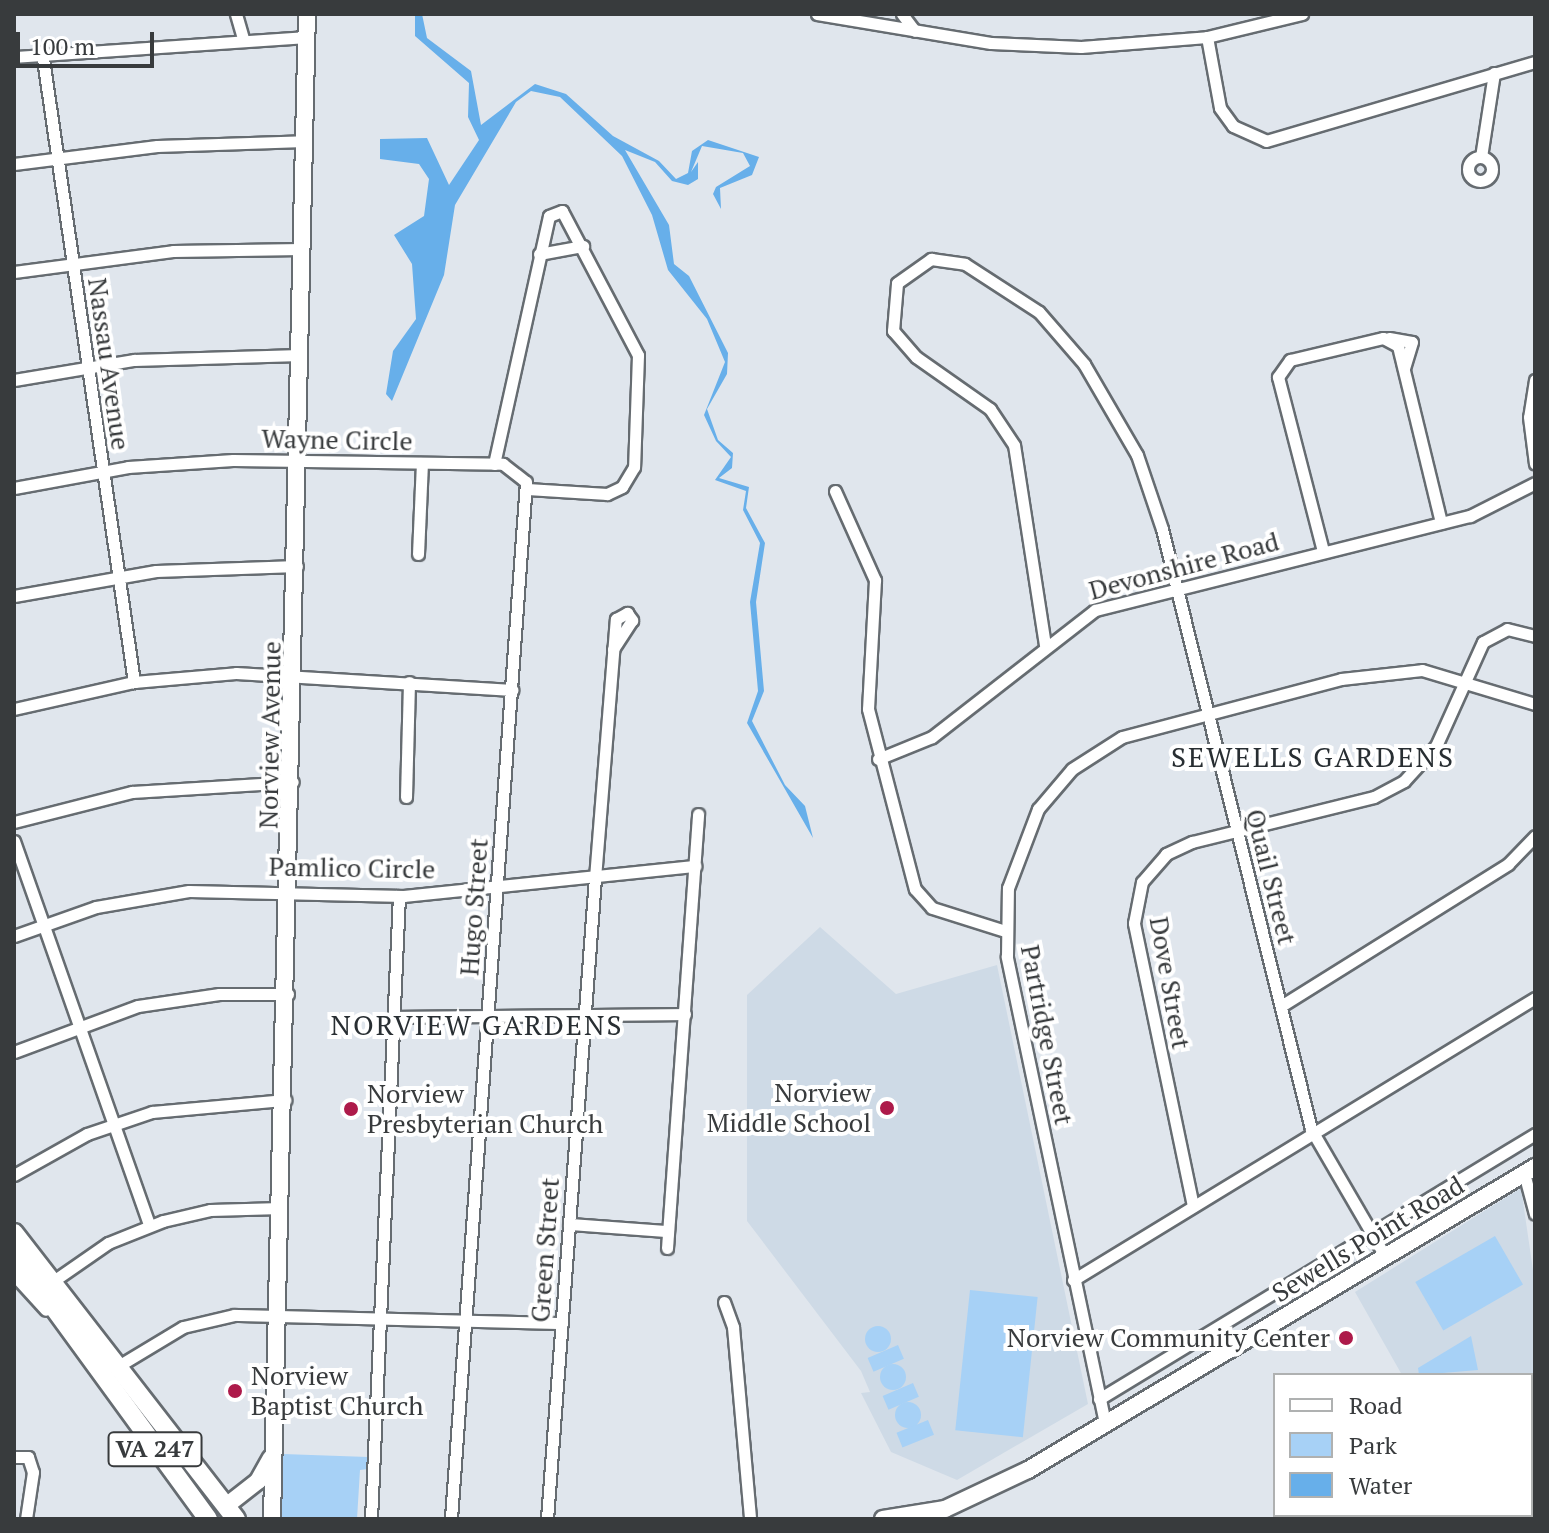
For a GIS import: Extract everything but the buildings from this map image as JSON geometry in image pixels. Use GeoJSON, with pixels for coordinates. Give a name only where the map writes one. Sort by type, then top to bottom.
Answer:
{"type":"FeatureCollection","features":[{"type":"Feature","properties":{"kind":"main road","name":"VA 247"},"geometry":{"type":"LineString","coordinates":[[14,1233],[49,1285],[102,1377],[208,1519]]}},
{"type":"Feature","properties":{"kind":"main road","name":"VA 247"},"geometry":{"type":"LineString","coordinates":[[14,1253],[49,1285],[119,1365],[231,1513]]}},
{"type":"Feature","properties":{"kind":"street"},"geometry":{"type":"LineString","coordinates":[[236,14],[243,38]]}},
{"type":"Feature","properties":{"kind":"street","name":"Norview Avenue"},"geometry":{"type":"LineString","coordinates":[[272,1519],[271,1456],[289,994],[307,14]]}},
{"type":"Feature","properties":{"kind":"street"},"geometry":{"type":"LineString","coordinates":[[817,14],[915,31],[1081,47],[1207,37],[1302,14]]}},
{"type":"Feature","properties":{"kind":"street"},"geometry":{"type":"LineString","coordinates":[[858,21],[870,14]]}},
{"type":"Feature","properties":{"kind":"street"},"geometry":{"type":"LineString","coordinates":[[902,14],[915,31]]}},
{"type":"Feature","properties":{"kind":"street"},"geometry":{"type":"LineString","coordinates":[[14,57],[42,52],[243,38],[305,37]]}},
{"type":"Feature","properties":{"kind":"street"},"geometry":{"type":"LineString","coordinates":[[1207,37],[1220,108],[1242,133],[1266,141],[1535,62]]}},
{"type":"Feature","properties":{"kind":"street","name":"Nassau Avenue"},"geometry":{"type":"LineString","coordinates":[[42,52],[134,682]]}},
{"type":"Feature","properties":{"kind":"street"},"geometry":{"type":"LineString","coordinates":[[1481,157],[1494,73]]}},
{"type":"Feature","properties":{"kind":"street"},"geometry":{"type":"LineString","coordinates":[[14,164],[56,157],[304,141]]}},
{"type":"Feature","properties":{"kind":"street"},"geometry":{"type":"LineString","coordinates":[[557,210],[583,246],[640,364],[634,467],[622,487],[607,494],[527,489],[515,468],[494,464],[539,254],[549,216],[557,210]]}},
{"type":"Feature","properties":{"kind":"street"},"geometry":{"type":"LineString","coordinates":[[539,254],[583,246]]}},
{"type":"Feature","properties":{"kind":"street"},"geometry":{"type":"LineString","coordinates":[[14,272],[72,262],[301,249]]}},
{"type":"Feature","properties":{"kind":"street","name":"Quail Street"},"geometry":{"type":"LineString","coordinates":[[1045,645],[1014,445],[990,409],[903,347],[890,321],[897,283],[931,259],[965,264],[1019,298],[1071,345],[1120,422],[1155,501],[1313,1133],[1385,1256]]}},
{"type":"Feature","properties":{"kind":"street"},"geometry":{"type":"LineString","coordinates":[[1323,551],[1279,370],[1290,360],[1389,338],[1412,342],[1404,369],[1441,523]]}},
{"type":"Feature","properties":{"kind":"street"},"geometry":{"type":"LineString","coordinates":[[14,380],[88,366],[300,355]]}},
{"type":"Feature","properties":{"kind":"street"},"geometry":{"type":"LineString","coordinates":[[1535,380],[1529,417],[1535,464]]}},
{"type":"Feature","properties":{"kind":"street","name":"Wayne Circle"},"geometry":{"type":"LineString","coordinates":[[14,488],[103,471],[298,461],[494,464]]}},
{"type":"Feature","properties":{"kind":"street"},"geometry":{"type":"LineString","coordinates":[[418,554],[422,463]]}},
{"type":"Feature","properties":{"kind":"street","name":"Devonshire Road"},"geometry":{"type":"LineString","coordinates":[[878,759],[932,737],[1045,645],[1095,610],[1176,587],[1441,523],[1535,483]]}},
{"type":"Feature","properties":{"kind":"street","name":"Hugo Street"},"geometry":{"type":"LineString","coordinates":[[451,1519],[527,489]]}},
{"type":"Feature","properties":{"kind":"street"},"geometry":{"type":"LineString","coordinates":[[835,491],[875,580],[867,691],[878,759],[918,894],[932,908],[1005,931]]}},
{"type":"Feature","properties":{"kind":"street"},"geometry":{"type":"LineString","coordinates":[[14,596],[118,576],[297,566]]}},
{"type":"Feature","properties":{"kind":"street","name":"Dove Street"},"geometry":{"type":"LineString","coordinates":[[1193,1206],[1134,911],[1142,882],[1166,854],[1237,831],[1374,797],[1404,781],[1436,746],[1463,682],[1491,636],[1517,629],[1535,636]]}},
{"type":"Feature","properties":{"kind":"street","name":"Green Street"},"geometry":{"type":"LineString","coordinates":[[547,1519],[613,649]]}},
{"type":"Feature","properties":{"kind":"street","name":"Partridge Street"},"geometry":{"type":"LineString","coordinates":[[1105,1423],[1073,1280],[1005,931],[1019,846],[1056,786],[1122,737],[1207,712],[1389,669],[1463,682],[1535,704]]}},
{"type":"Feature","properties":{"kind":"street"},"geometry":{"type":"LineString","coordinates":[[14,709],[134,682],[295,674],[512,690]]}},
{"type":"Feature","properties":{"kind":"street"},"geometry":{"type":"LineString","coordinates":[[406,797],[409,682]]}},
{"type":"Feature","properties":{"kind":"street"},"geometry":{"type":"LineString","coordinates":[[14,822],[132,792],[293,782]]}},
{"type":"Feature","properties":{"kind":"street"},"geometry":{"type":"LineString","coordinates":[[667,1248],[698,814]]}},
{"type":"Feature","properties":{"kind":"street"},"geometry":{"type":"LineString","coordinates":[[1281,1006],[1508,864],[1535,836]]}},
{"type":"Feature","properties":{"kind":"street"},"geometry":{"type":"LineString","coordinates":[[14,841],[149,1225]]}},
{"type":"Feature","properties":{"kind":"street","name":"Pamlico Circle"},"geometry":{"type":"LineString","coordinates":[[14,936],[44,925],[165,894],[291,889],[399,896],[695,866]]}},
{"type":"Feature","properties":{"kind":"street"},"geometry":{"type":"LineString","coordinates":[[371,1519],[399,896]]}},
{"type":"Feature","properties":{"kind":"street"},"geometry":{"type":"LineString","coordinates":[[14,1052],[79,1024],[189,997],[289,994]]}},
{"type":"Feature","properties":{"kind":"street"},"geometry":{"type":"LineString","coordinates":[[1073,1280],[1535,998]]}},
{"type":"Feature","properties":{"kind":"street"},"geometry":{"type":"LineString","coordinates":[[395,1017],[685,1014]]}},
{"type":"Feature","properties":{"kind":"street"},"geometry":{"type":"LineString","coordinates":[[14,1175],[114,1124],[211,1101],[285,1100]]}},
{"type":"Feature","properties":{"kind":"street","name":"Sewells Point Road"},"geometry":{"type":"LineString","coordinates":[[1099,1399],[1535,1134]]}},
{"type":"Feature","properties":{"kind":"street"},"geometry":{"type":"LineString","coordinates":[[1529,1170],[1535,1214]]}},
{"type":"Feature","properties":{"kind":"street","name":"Sewells Point Road"},"geometry":{"type":"LineString","coordinates":[[883,1519],[921,1517],[990,1490],[1529,1170]]}},
{"type":"Feature","properties":{"kind":"street"},"geometry":{"type":"LineString","coordinates":[[49,1285],[149,1225],[210,1210],[281,1208]]}},
{"type":"Feature","properties":{"kind":"street"},"geometry":{"type":"LineString","coordinates":[[569,1224],[667,1231]]}},
{"type":"Feature","properties":{"kind":"street"},"geometry":{"type":"LineString","coordinates":[[14,1275],[86,1353]]}},
{"type":"Feature","properties":{"kind":"street"},"geometry":{"type":"LineString","coordinates":[[724,1302],[733,1327],[750,1519]]}},
{"type":"Feature","properties":{"kind":"street"},"geometry":{"type":"LineString","coordinates":[[102,1377],[183,1327],[276,1315],[465,1326],[562,1323]]}},
{"type":"Feature","properties":{"kind":"street"},"geometry":{"type":"LineString","coordinates":[[231,1513],[258,1481],[271,1456]]}},
{"type":"Feature","properties":{"kind":"street"},"geometry":{"type":"LineString","coordinates":[[14,1457],[31,1461],[26,1519]]}},
{"type":"Feature","properties":{"kind":"shaded area","name":"Norview Middle School"},"geometry":{"type":"Polygon","coordinates":[[[820,927],[896,994],[997,965],[1088,1404],[957,1480],[891,1452],[861,1393],[870,1392],[861,1371],[747,1221],[747,995],[820,927]]]}},
{"type":"Feature","properties":{"kind":"shaded area"},"geometry":{"type":"Polygon","coordinates":[[[1521,1188],[1535,1284],[1535,1519],[1342,1519],[1533,1517],[1533,1373],[1401,1373],[1355,1292],[1521,1188]]]}},
{"type":"Feature","properties":{"kind":"green space"},"geometry":{"type":"Polygon","coordinates":[[[1495,1236],[1523,1284],[1443,1330],[1415,1282],[1495,1236]]]}},
{"type":"Feature","properties":{"kind":"green space"},"geometry":{"type":"Polygon","coordinates":[[[970,1290],[1038,1297],[1023,1437],[955,1430],[970,1290]]]}},
{"type":"Feature","properties":{"kind":"green space"},"geometry":{"type":"Polygon","coordinates":[[[878,1326],[887,1330],[891,1339],[887,1348],[878,1352],[869,1348],[865,1339],[869,1330],[878,1326]]]}},
{"type":"Feature","properties":{"kind":"green space"},"geometry":{"type":"Polygon","coordinates":[[[1471,1336],[1478,1370],[1419,1373],[1418,1368],[1471,1336]]]}},
{"type":"Feature","properties":{"kind":"green space"},"geometry":{"type":"Polygon","coordinates":[[[898,1345],[904,1359],[873,1372],[868,1358],[898,1345]]]}},
{"type":"Feature","properties":{"kind":"green space"},"geometry":{"type":"Polygon","coordinates":[[[893,1364],[902,1368],[906,1377],[902,1386],[893,1390],[884,1386],[880,1377],[884,1368],[893,1364]]]}},
{"type":"Feature","properties":{"kind":"green space"},"geometry":{"type":"Polygon","coordinates":[[[913,1383],[919,1397],[888,1410],[883,1396],[913,1383]]]}},
{"type":"Feature","properties":{"kind":"green space"},"geometry":{"type":"Polygon","coordinates":[[[908,1402],[917,1406],[921,1415],[917,1424],[908,1428],[899,1424],[895,1415],[899,1406],[908,1402]]]}},
{"type":"Feature","properties":{"kind":"green space"},"geometry":{"type":"Polygon","coordinates":[[[928,1420],[934,1435],[902,1448],[896,1433],[928,1420]]]}},
{"type":"Feature","properties":{"kind":"green space"},"geometry":{"type":"Polygon","coordinates":[[[283,1454],[368,1457],[368,1469],[360,1470],[357,1519],[280,1519],[283,1454]]]}},
{"type":"Feature","properties":{"kind":"water"},"geometry":{"type":"Polygon","coordinates":[[[415,14],[422,14],[427,38],[471,71],[481,125],[535,84],[566,94],[613,136],[659,161],[676,179],[688,173],[692,151],[708,140],[759,157],[752,175],[720,188],[721,209],[713,194],[716,187],[750,166],[743,153],[702,146],[691,172],[698,162],[698,179],[688,185],[672,181],[655,162],[625,150],[669,225],[674,264],[689,276],[728,353],[727,374],[707,409],[718,440],[733,453],[732,468],[719,478],[749,487],[746,508],[765,543],[756,602],[764,691],[752,721],[785,785],[805,806],[813,838],[747,723],[758,691],[750,602],[760,543],[743,510],[746,491],[715,480],[731,457],[716,441],[704,415],[725,362],[707,319],[668,270],[652,215],[622,156],[560,97],[531,91],[516,102],[455,205],[444,275],[392,401],[386,394],[393,351],[416,319],[412,264],[394,235],[424,216],[429,179],[419,164],[380,159],[380,139],[427,138],[449,185],[479,140],[468,117],[469,83],[415,36],[415,14]]]}},
{"type":"Feature","properties":{"kind":"place","name":"Norview Middle School"},"geometry":{"type":"Point","coordinates":[887,1108]}},
{"type":"Feature","properties":{"kind":"place","name":"Norview Presbyterian Church"},"geometry":{"type":"Point","coordinates":[351,1109]}},
{"type":"Feature","properties":{"kind":"place","name":"Norview Community Center"},"geometry":{"type":"Point","coordinates":[1346,1338]}},
{"type":"Feature","properties":{"kind":"place","name":"Norview Baptist Church"},"geometry":{"type":"Point","coordinates":[235,1391]}},
{"type":"Feature","properties":{"kind":"district","name":"SEWELLS GARDENS"},"geometry":{"type":"Point","coordinates":[1313,757]}},
{"type":"Feature","properties":{"kind":"district","name":"NORVIEW GARDENS"},"geometry":{"type":"Point","coordinates":[477,1025]}}]}
